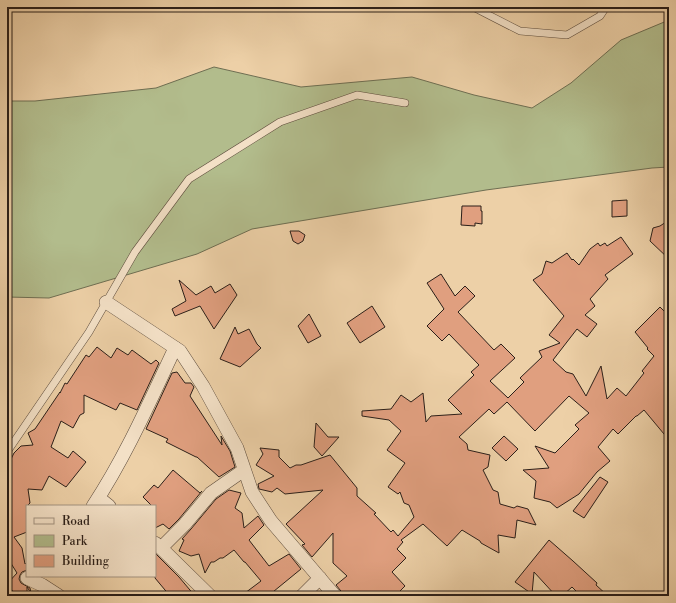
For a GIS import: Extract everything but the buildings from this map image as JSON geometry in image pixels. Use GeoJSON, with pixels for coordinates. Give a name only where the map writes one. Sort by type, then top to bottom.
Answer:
{"type":"FeatureCollection","features":[{"type":"Feature","properties":{"kind":"street"},"geometry":{"type":"LineString","coordinates":[[106,302],[180,351],[202,386],[237,448],[252,492],[270,521],[335,596]]}},
{"type":"Feature","properties":{"kind":"street"},"geometry":{"type":"LineString","coordinates":[[100,503],[175,348]]}},
{"type":"Feature","properties":{"kind":"street"},"geometry":{"type":"LineString","coordinates":[[210,596],[158,545],[185,524],[211,493],[244,470]]}},
{"type":"Feature","properties":{"kind":"street"},"geometry":{"type":"LineString","coordinates":[[28,578],[45,580],[59,596]]}},
{"type":"Feature","properties":{"kind":"street"},"geometry":{"type":"LineString","coordinates":[[302,596],[320,578]]}},
{"type":"Feature","properties":{"kind":"lane"},"geometry":{"type":"LineString","coordinates":[[473,7],[520,31],[567,35],[600,16],[606,7]]}},
{"type":"Feature","properties":{"kind":"lane"},"geometry":{"type":"LineString","coordinates":[[7,452],[89,332],[134,252],[189,179],[280,122],[357,95],[405,102]]}},
{"type":"Feature","properties":{"kind":"green space"},"geometry":{"type":"Polygon","coordinates":[[[669,20],[669,167],[486,190],[252,229],[197,254],[49,298],[7,297],[7,101],[35,101],[156,88],[214,67],[301,87],[412,77],[474,95],[532,108],[571,83],[621,40],[669,20]]]}}]}
